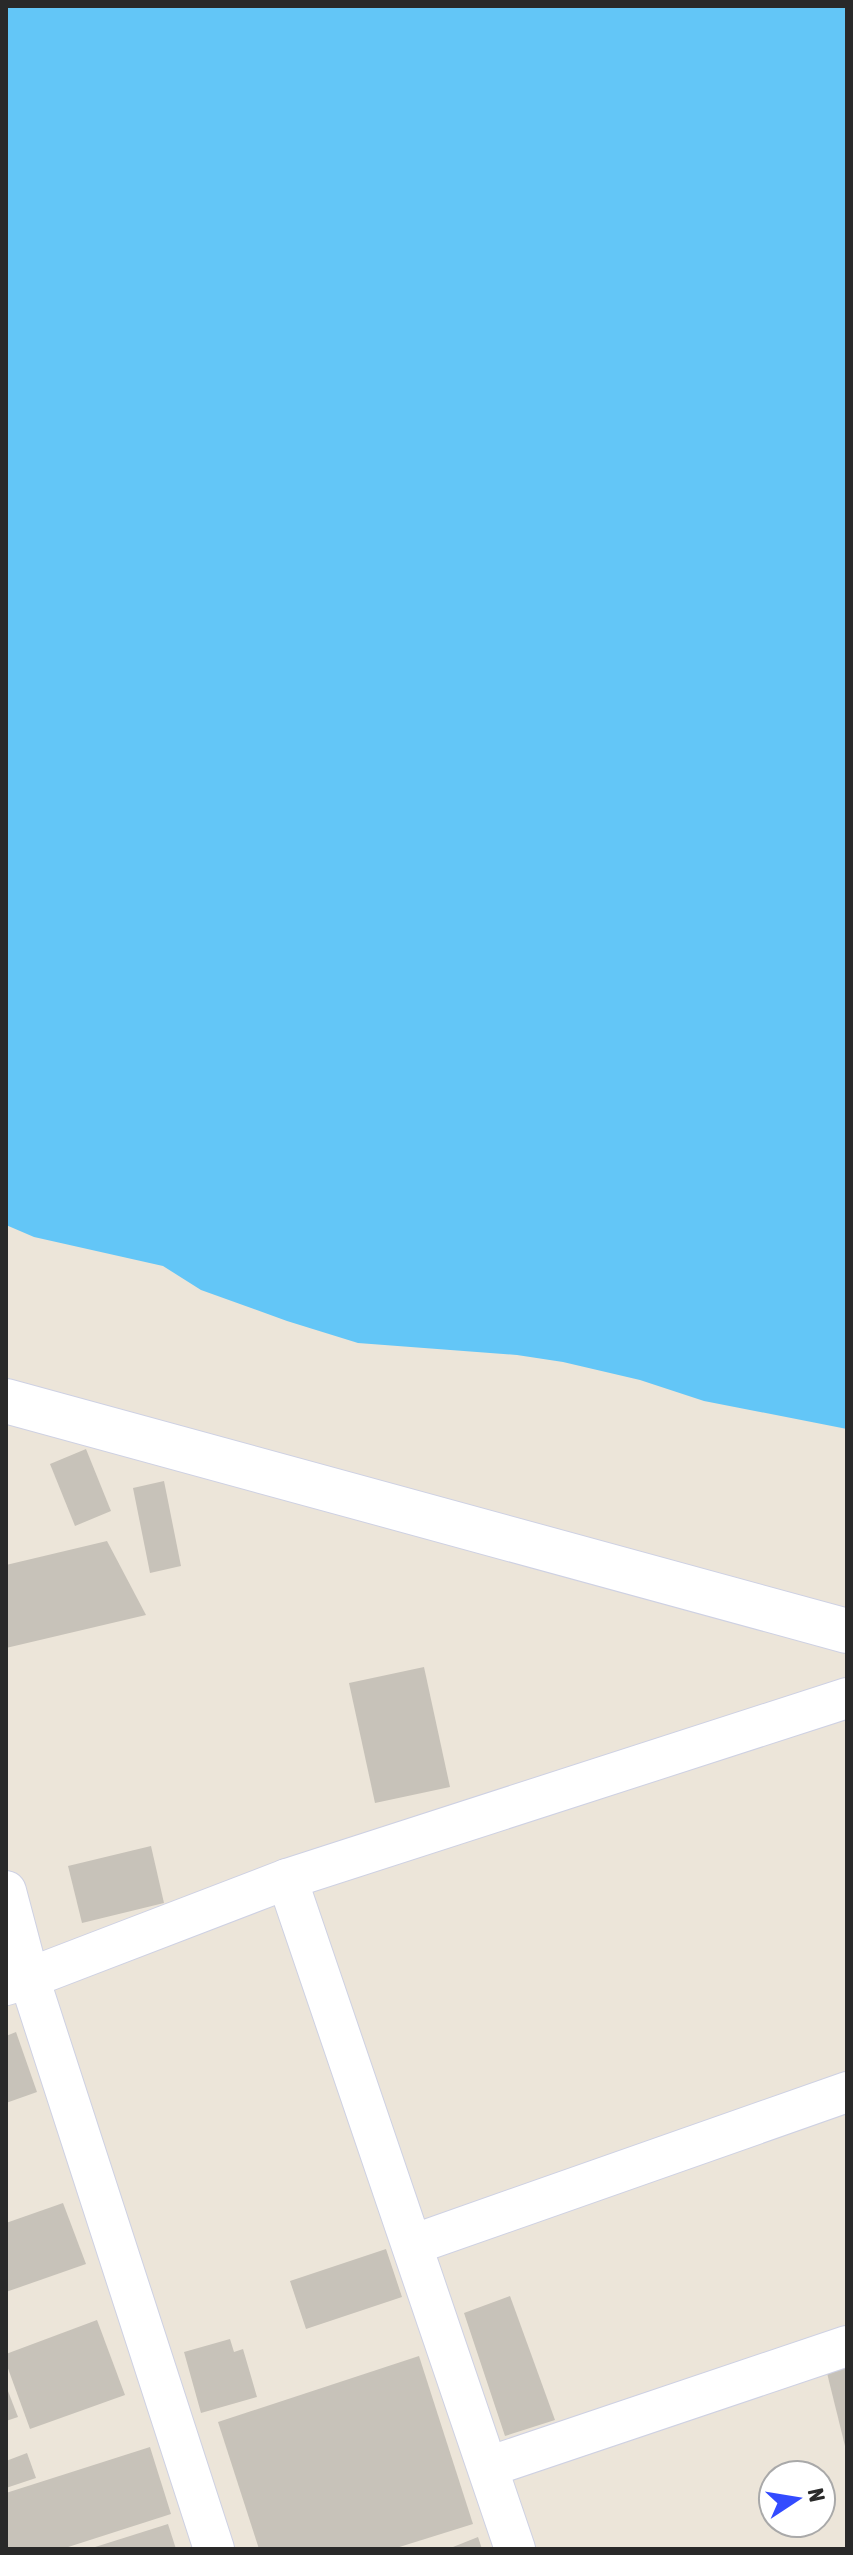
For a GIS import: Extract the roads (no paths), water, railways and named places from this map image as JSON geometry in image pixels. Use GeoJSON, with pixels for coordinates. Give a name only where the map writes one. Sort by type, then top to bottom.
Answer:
{"type":"FeatureCollection","features":[{"type":"Feature","properties":{"kind":"street"},"geometry":{"type":"LineString","coordinates":[[6,1401],[847,1631]]}},
{"type":"Feature","properties":{"kind":"street"},"geometry":{"type":"LineString","coordinates":[[18,1982],[287,1879],[847,1698]]}},
{"type":"Feature","properties":{"kind":"street"},"geometry":{"type":"LineString","coordinates":[[287,1879],[515,2549]]}},
{"type":"Feature","properties":{"kind":"street"},"geometry":{"type":"LineString","coordinates":[[6,1891],[18,1982],[214,2549]]}},
{"type":"Feature","properties":{"kind":"street"},"geometry":{"type":"LineString","coordinates":[[412,2245],[847,2092]]}},
{"type":"Feature","properties":{"kind":"street"},"geometry":{"type":"LineString","coordinates":[[488,2467],[847,2346]]}},
{"type":"Feature","properties":{"kind":"water"},"geometry":{"type":"Polygon","coordinates":[[[6,6],[847,6],[847,1429],[704,1401],[640,1380],[563,1362],[517,1355],[358,1343],[201,1290],[163,1266],[34,1237],[6,1225],[6,6]]]}}]}
